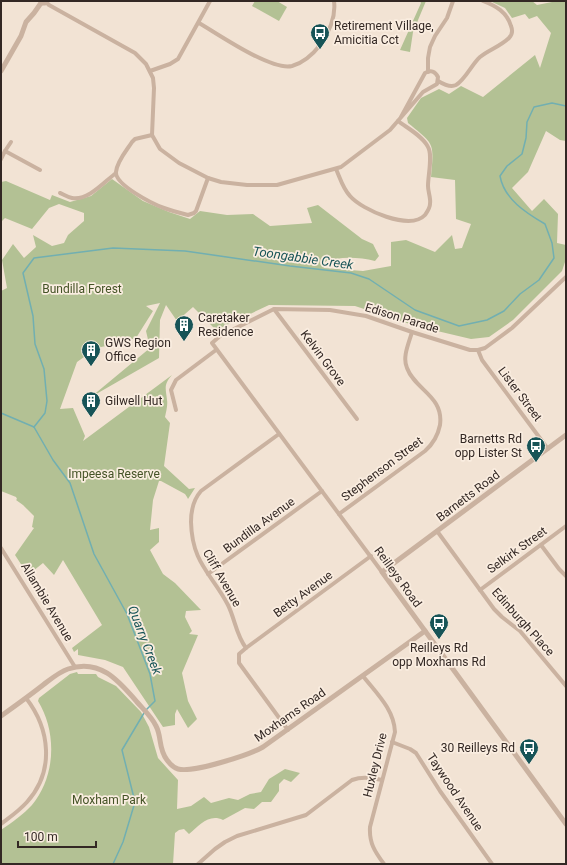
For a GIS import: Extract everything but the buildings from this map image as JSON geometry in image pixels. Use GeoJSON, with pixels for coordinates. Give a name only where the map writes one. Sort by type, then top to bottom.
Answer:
{"type":"FeatureCollection","features":[{"type":"Feature","properties":{"kind":"street"},"geometry":{"type":"LineString","coordinates":[[1,71],[21,36],[25,25],[40,2],[44,3],[47,1],[49,4],[135,54],[146,64],[150,71],[154,88],[152,135],[157,145],[164,153],[179,163],[208,178],[236,184],[269,186],[336,169],[350,161],[380,138],[398,121],[423,92],[437,84],[438,77],[434,72],[428,72]]}},
{"type":"Feature","properties":{"kind":"street"},"geometry":{"type":"LineString","coordinates":[[150,71],[178,59],[210,1]]}},
{"type":"Feature","properties":{"kind":"street"},"geometry":{"type":"LineString","coordinates":[[199,23],[264,61],[282,66],[291,66],[309,56],[325,37],[333,17],[334,1]]}},
{"type":"Feature","properties":{"kind":"street"},"geometry":{"type":"LineString","coordinates":[[401,117],[424,76],[428,72],[430,47],[435,36],[447,18],[453,1]]}},
{"type":"Feature","properties":{"kind":"street"},"geometry":{"type":"LineString","coordinates":[[438,81],[449,86],[457,84],[481,56],[508,39],[511,34],[512,29],[510,22],[503,12],[495,6],[482,1]]}},
{"type":"Feature","properties":{"kind":"street"},"geometry":{"type":"LineString","coordinates":[[336,169],[349,196],[365,207],[390,219],[413,220],[424,216],[428,211],[430,204],[428,184],[429,148],[423,140],[398,121]]}},
{"type":"Feature","properties":{"kind":"street"},"geometry":{"type":"LineString","coordinates":[[152,135],[135,139],[132,142],[118,165],[116,173],[116,177],[122,183],[144,198],[166,209],[188,215],[196,211],[208,178]]}},
{"type":"Feature","properties":{"kind":"street"},"geometry":{"type":"LineString","coordinates":[[1,159],[11,142]]}},
{"type":"Feature","properties":{"kind":"street"},"geometry":{"type":"LineString","coordinates":[[6,151],[40,170]]}},
{"type":"Feature","properties":{"kind":"street"},"geometry":{"type":"LineString","coordinates":[[60,193],[72,198],[84,196],[116,173]]}},
{"type":"Feature","properties":{"kind":"street"},"geometry":{"type":"LineString","coordinates":[[478,350],[485,348],[512,328],[566,277]]}},
{"type":"Feature","properties":{"kind":"street","name":"Edison Parade"},"geometry":{"type":"LineString","coordinates":[[212,343],[220,336],[274,309],[337,311],[366,316],[412,332],[472,350],[478,350]]}},
{"type":"Feature","properties":{"kind":"street","name":"Kelvin Grove"},"geometry":{"type":"LineString","coordinates":[[274,309],[357,419]]}},
{"type":"Feature","properties":{"kind":"street","name":"Stephenson Street"},"geometry":{"type":"LineString","coordinates":[[339,514],[425,450],[438,433],[440,418],[437,405],[430,395],[409,373],[406,366],[406,352],[412,332]]}},
{"type":"Feature","properties":{"kind":"street","name":"Reilleys Road"},"geometry":{"type":"LineString","coordinates":[[212,343],[371,556],[566,824]]}},
{"type":"Feature","properties":{"kind":"street"},"geometry":{"type":"LineString","coordinates":[[176,410],[171,390],[176,380],[216,350]]}},
{"type":"Feature","properties":{"kind":"street","name":"Lister Street"},"geometry":{"type":"LineString","coordinates":[[478,350],[482,360],[548,449]]}},
{"type":"Feature","properties":{"kind":"street","name":"Cliff Avenue"},"geometry":{"type":"LineString","coordinates":[[246,648],[240,638],[228,605],[197,555],[192,539],[191,513],[195,499],[205,488],[280,434]]}},
{"type":"Feature","properties":{"kind":"street","name":"Barnetts Road"},"geometry":{"type":"LineString","coordinates":[[382,572],[566,435]]}},
{"type":"Feature","properties":{"kind":"street","name":"Bundilla Avenue"},"geometry":{"type":"LineString","coordinates":[[208,574],[322,491]]}},
{"type":"Feature","properties":{"kind":"street","name":"Selkirk Street"},"geometry":{"type":"LineString","coordinates":[[480,590],[566,526]]}},
{"type":"Feature","properties":{"kind":"street","name":"Edinburgh Place"},"geometry":{"type":"LineString","coordinates":[[437,532],[494,609],[520,631],[566,686]]}},
{"type":"Feature","properties":{"kind":"street"},"geometry":{"type":"LineString","coordinates":[[541,545],[566,576]]}},
{"type":"Feature","properties":{"kind":"street","name":"Allambie Avenue"},"geometry":{"type":"LineString","coordinates":[[1,548],[75,667]]}},
{"type":"Feature","properties":{"kind":"street","name":"Betty Avenue"},"geometry":{"type":"LineString","coordinates":[[246,648],[371,556]]}},
{"type":"Feature","properties":{"kind":"street","name":"Moxhams Road"},"geometry":{"type":"LineString","coordinates":[[1,716],[60,673],[75,667],[90,667],[104,671],[120,682],[141,706],[158,729],[160,746],[164,756],[173,766],[181,770],[194,769],[248,755],[268,744],[425,631]]}},
{"type":"Feature","properties":{"kind":"street"},"geometry":{"type":"LineString","coordinates":[[246,648],[239,654],[239,663],[288,730]]}},
{"type":"Feature","properties":{"kind":"street","name":"Huxley Drive"},"geometry":{"type":"LineString","coordinates":[[362,676],[390,712],[394,726],[392,742],[370,827],[372,846],[384,864]]}},
{"type":"Feature","properties":{"kind":"street"},"geometry":{"type":"LineString","coordinates":[[1,824],[18,812],[30,799],[38,785],[44,767],[46,752],[44,733],[36,712],[26,698]]}},
{"type":"Feature","properties":{"kind":"street","name":"Taywood Avenue"},"geometry":{"type":"LineString","coordinates":[[392,742],[416,753],[440,791],[492,864]]}},
{"type":"Feature","properties":{"kind":"street"},"geometry":{"type":"LineString","coordinates":[[198,864],[215,849],[237,836],[306,814],[352,780],[360,777],[382,780]]}},
{"type":"Feature","properties":{"kind":"green space"},"geometry":{"type":"Polygon","coordinates":[[[255,1],[277,1],[287,7],[279,21],[252,6],[255,1]]]}},
{"type":"Feature","properties":{"kind":"green space"},"geometry":{"type":"Polygon","coordinates":[[[420,1],[426,1],[413,32],[410,52],[400,50],[421,3],[420,1]]]}},
{"type":"Feature","properties":{"kind":"green space"},"geometry":{"type":"Polygon","coordinates":[[[490,1],[532,1],[537,5],[557,1],[566,1],[566,141],[560,140],[546,131],[528,172],[512,188],[532,211],[544,199],[558,214],[557,243],[566,245],[566,259],[562,271],[513,320],[489,337],[471,339],[416,326],[355,306],[269,305],[216,330],[193,307],[177,321],[166,305],[160,320],[159,358],[91,397],[150,348],[146,331],[160,303],[146,306],[153,311],[136,338],[121,342],[109,348],[106,346],[87,350],[84,357],[77,362],[60,409],[73,408],[85,436],[83,441],[172,375],[167,382],[166,387],[167,404],[165,417],[170,423],[164,466],[189,489],[195,488],[188,499],[185,494],[159,481],[153,500],[150,530],[159,528],[159,542],[150,550],[163,574],[175,583],[201,610],[186,611],[185,617],[192,631],[189,634],[198,635],[182,673],[188,701],[197,719],[188,728],[177,709],[175,714],[175,725],[163,727],[123,667],[105,660],[78,655],[78,649],[74,652],[72,648],[102,625],[63,560],[54,575],[43,563],[28,575],[15,555],[34,528],[32,527],[34,516],[16,500],[16,497],[1,491],[1,291],[7,288],[2,260],[13,244],[24,258],[36,247],[33,235],[52,246],[64,243],[68,235],[84,221],[84,213],[59,204],[49,208],[32,229],[5,218],[1,222],[1,182],[6,181],[50,200],[52,195],[70,202],[91,196],[112,179],[143,201],[190,219],[200,211],[227,215],[253,214],[270,226],[312,223],[307,208],[318,205],[362,239],[373,244],[379,256],[375,261],[355,258],[335,259],[322,263],[324,268],[363,271],[391,266],[391,242],[406,240],[435,252],[452,235],[455,249],[462,248],[471,224],[456,219],[455,180],[431,177],[431,145],[408,123],[407,118],[421,98],[439,89],[449,94],[461,86],[483,97],[535,55],[540,68],[551,33],[537,16],[529,19],[525,14],[512,18],[505,8],[490,1]]]}},
{"type":"Feature","properties":{"kind":"green space","name":"Moxham Park"},"geometry":{"type":"Polygon","coordinates":[[[77,672],[78,674],[96,674],[98,677],[116,686],[141,712],[149,727],[158,758],[178,780],[177,809],[191,806],[204,797],[211,803],[229,798],[238,800],[250,794],[261,792],[269,779],[285,769],[300,773],[291,782],[284,779],[279,784],[279,791],[271,802],[262,802],[254,809],[245,808],[223,820],[218,818],[209,819],[200,824],[189,834],[184,829],[179,830],[175,833],[173,864],[1,864],[1,830],[32,805],[46,781],[49,768],[51,740],[44,713],[38,701],[39,698],[70,674],[77,672]]]}},
{"type":"Feature","properties":{"kind":"waterway","name":"Toongabbie Creek"},"geometry":{"type":"LineString","coordinates":[[34,427],[45,413],[47,401],[44,369],[35,344],[33,316],[23,273],[34,258],[113,248],[185,251],[351,273],[369,279],[415,310],[459,326],[487,320],[504,311],[520,294],[539,280],[554,258],[552,243],[545,224],[523,210],[511,198],[506,192],[500,176],[507,166],[522,154],[526,138],[527,122],[534,107],[552,103],[566,106]]}},
{"type":"Feature","properties":{"kind":"waterway","name":"Toongabbie Creek"},"geometry":{"type":"LineString","coordinates":[[1,413],[34,427]]}},
{"type":"Feature","properties":{"kind":"waterway","name":"Quarry Creek"},"geometry":{"type":"LineString","coordinates":[[34,427],[53,460],[70,483],[94,554],[127,614],[150,674],[155,701],[146,710]]}},
{"type":"Feature","properties":{"kind":"waterway","name":"Quarry Creek"},"geometry":{"type":"LineString","coordinates":[[113,864],[123,842],[135,802],[122,750],[144,713]]}},
{"type":"Feature","properties":{"kind":"place","name":"Retirement Village, Amicitia Cct"},"geometry":{"type":"Point","coordinates":[320,50]}},
{"type":"Feature","properties":{"kind":"place","name":"Caretaker Residence"},"geometry":{"type":"Point","coordinates":[184,342]}},
{"type":"Feature","properties":{"kind":"place","name":"GWS Region Office"},"geometry":{"type":"Point","coordinates":[91,367]}},
{"type":"Feature","properties":{"kind":"place","name":"Gilwell Hut"},"geometry":{"type":"Point","coordinates":[91,418]}},
{"type":"Feature","properties":{"kind":"place","name":"Barnetts Rd opp Lister St"},"geometry":{"type":"Point","coordinates":[536,463]}},
{"type":"Feature","properties":{"kind":"place","name":"Reilleys Rd opp Moxhams Rd"},"geometry":{"type":"Point","coordinates":[439,640]}},
{"type":"Feature","properties":{"kind":"place","name":"30 Reilleys Rd"},"geometry":{"type":"Point","coordinates":[529,765]}},
{"type":"Feature","properties":{"kind":"park label","name":"Bundilla Forest"},"geometry":{"type":"Point","coordinates":[82,289]}},
{"type":"Feature","properties":{"kind":"park label","name":"Impeesa Reserve"},"geometry":{"type":"Point","coordinates":[114,474]}}]}
